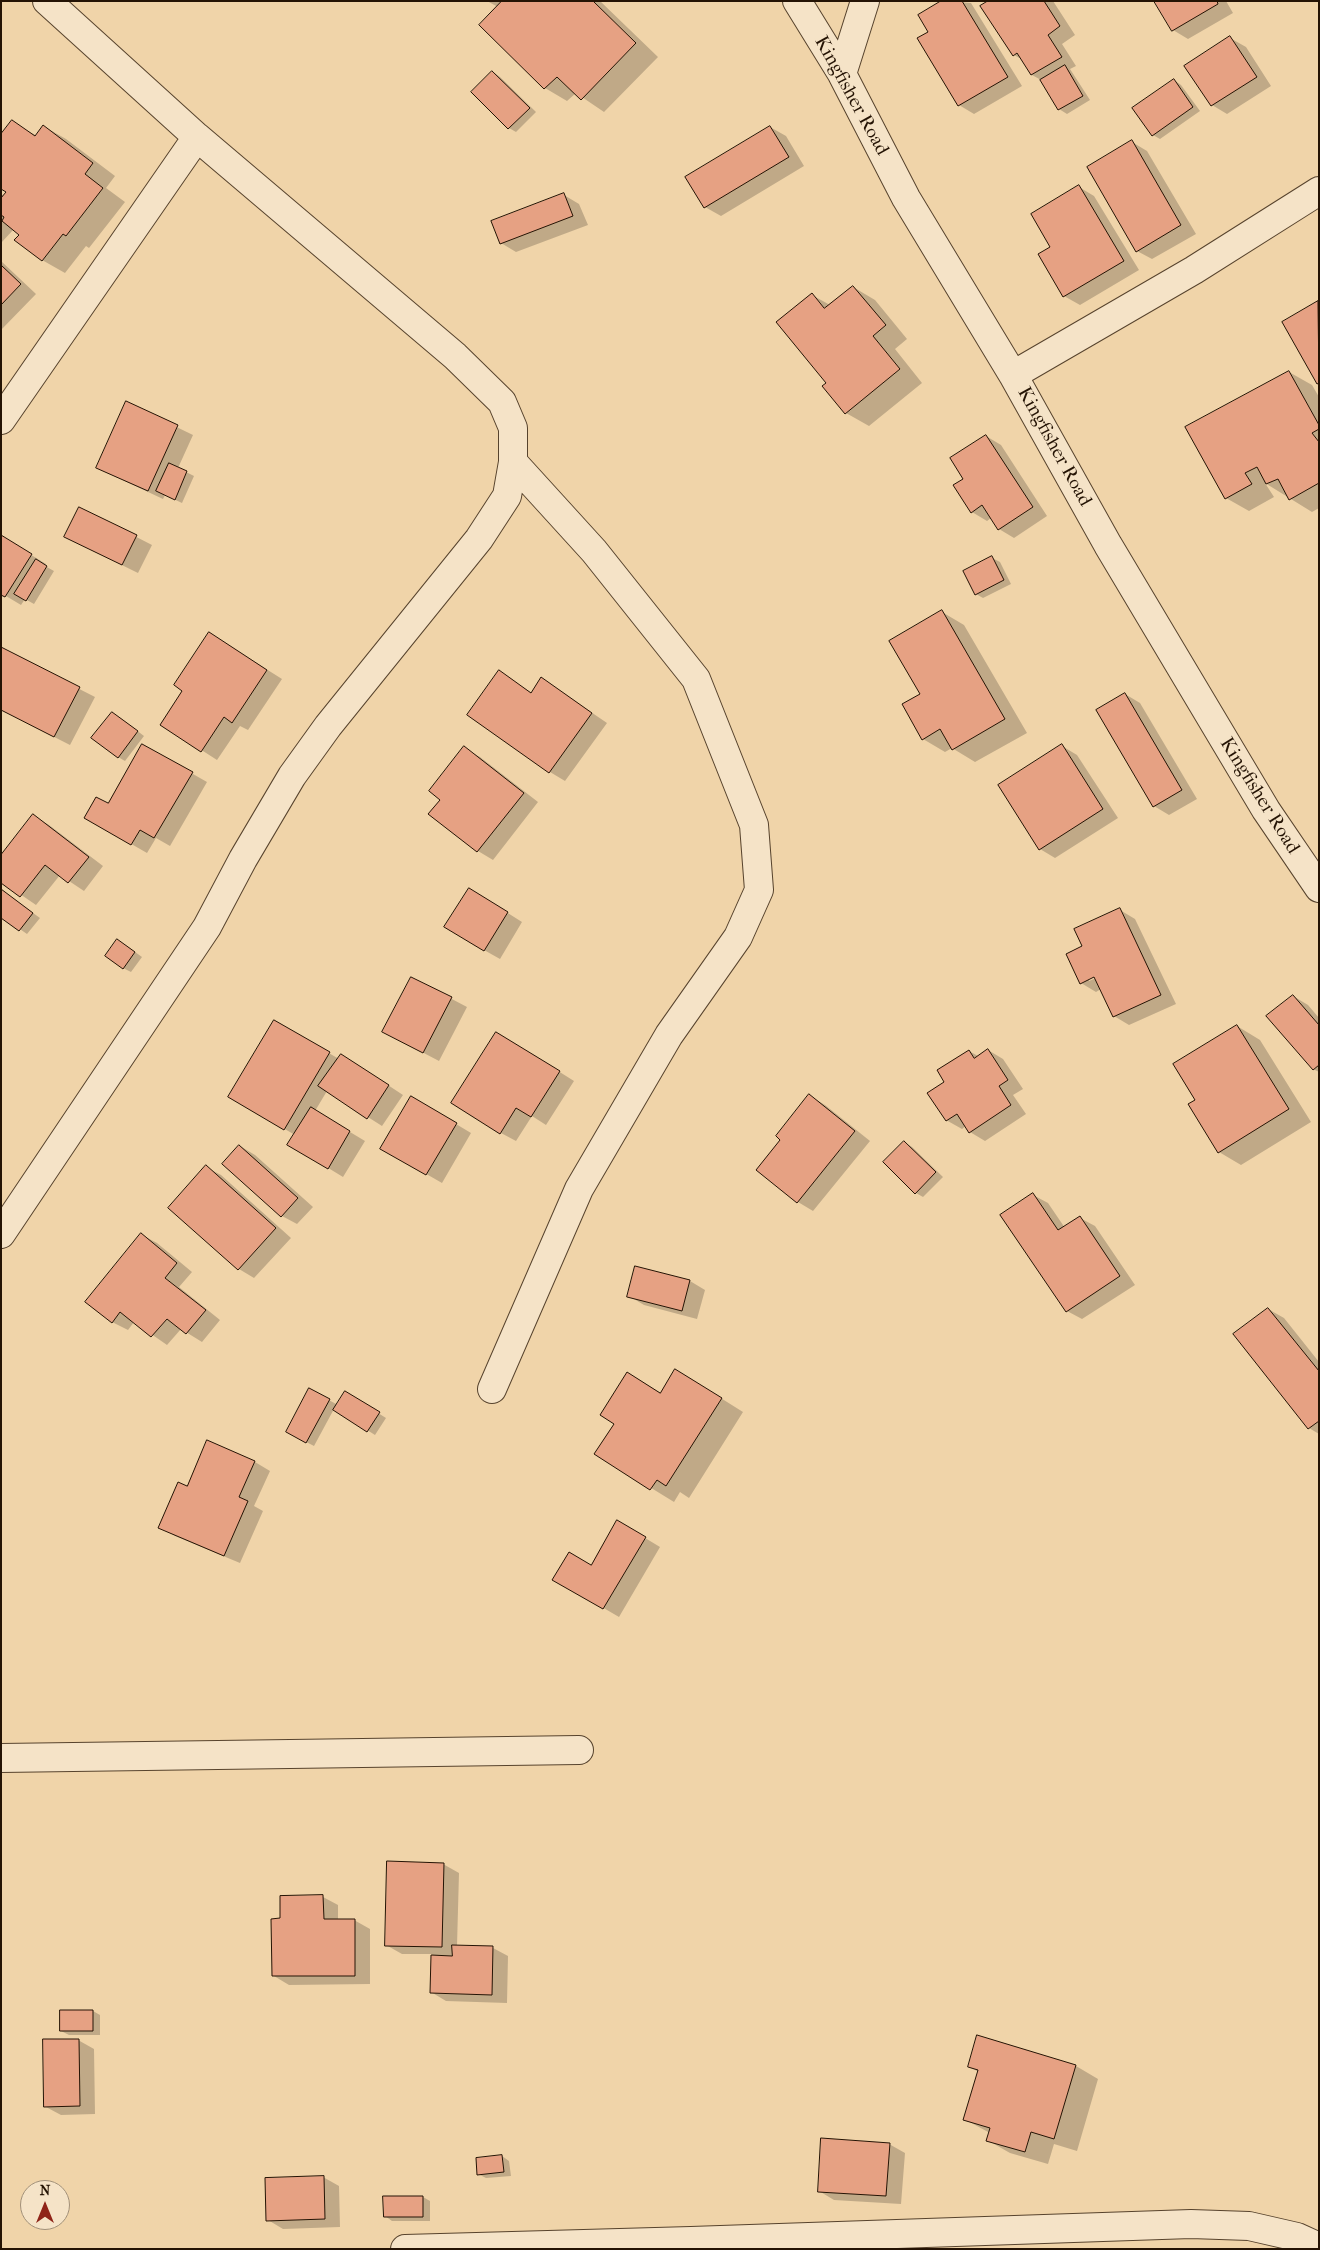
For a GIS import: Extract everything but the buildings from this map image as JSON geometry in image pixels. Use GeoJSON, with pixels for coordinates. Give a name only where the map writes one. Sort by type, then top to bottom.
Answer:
{"type":"FeatureCollection","features":[{"type":"Feature","properties":{"kind":"street"},"geometry":{"type":"LineString","coordinates":[[1,1234],[207,927],[243,859],[292,776],[328,726],[479,539],[507,496],[514,462],[513,428],[502,402],[455,356],[197,137],[47,1]]}},
{"type":"Feature","properties":{"kind":"street","name":"Kingfisher Road"},"geometry":{"type":"LineString","coordinates":[[797,1],[842,74],[906,198],[1013,374],[1108,545],[1266,810],[1319,888]]}},
{"type":"Feature","properties":{"kind":"street"},"geometry":{"type":"LineString","coordinates":[[842,74],[865,1]]}},
{"type":"Feature","properties":{"kind":"street"},"geometry":{"type":"LineString","coordinates":[[1,420],[197,137]]}},
{"type":"Feature","properties":{"kind":"street"},"geometry":{"type":"LineString","coordinates":[[1013,374],[1194,270],[1319,192]]}},
{"type":"Feature","properties":{"kind":"street"},"geometry":{"type":"LineString","coordinates":[[492,1390],[579,1189],[669,1035],[738,937],[759,890],[754,825],[696,679],[594,551],[514,462]]}},
{"type":"Feature","properties":{"kind":"street"},"geometry":{"type":"LineString","coordinates":[[1,1758],[579,1750]]}},
{"type":"Feature","properties":{"kind":"street"},"geometry":{"type":"LineString","coordinates":[[405,2249],[1191,2224],[1249,2226],[1297,2238],[1319,2247]]}}]}
